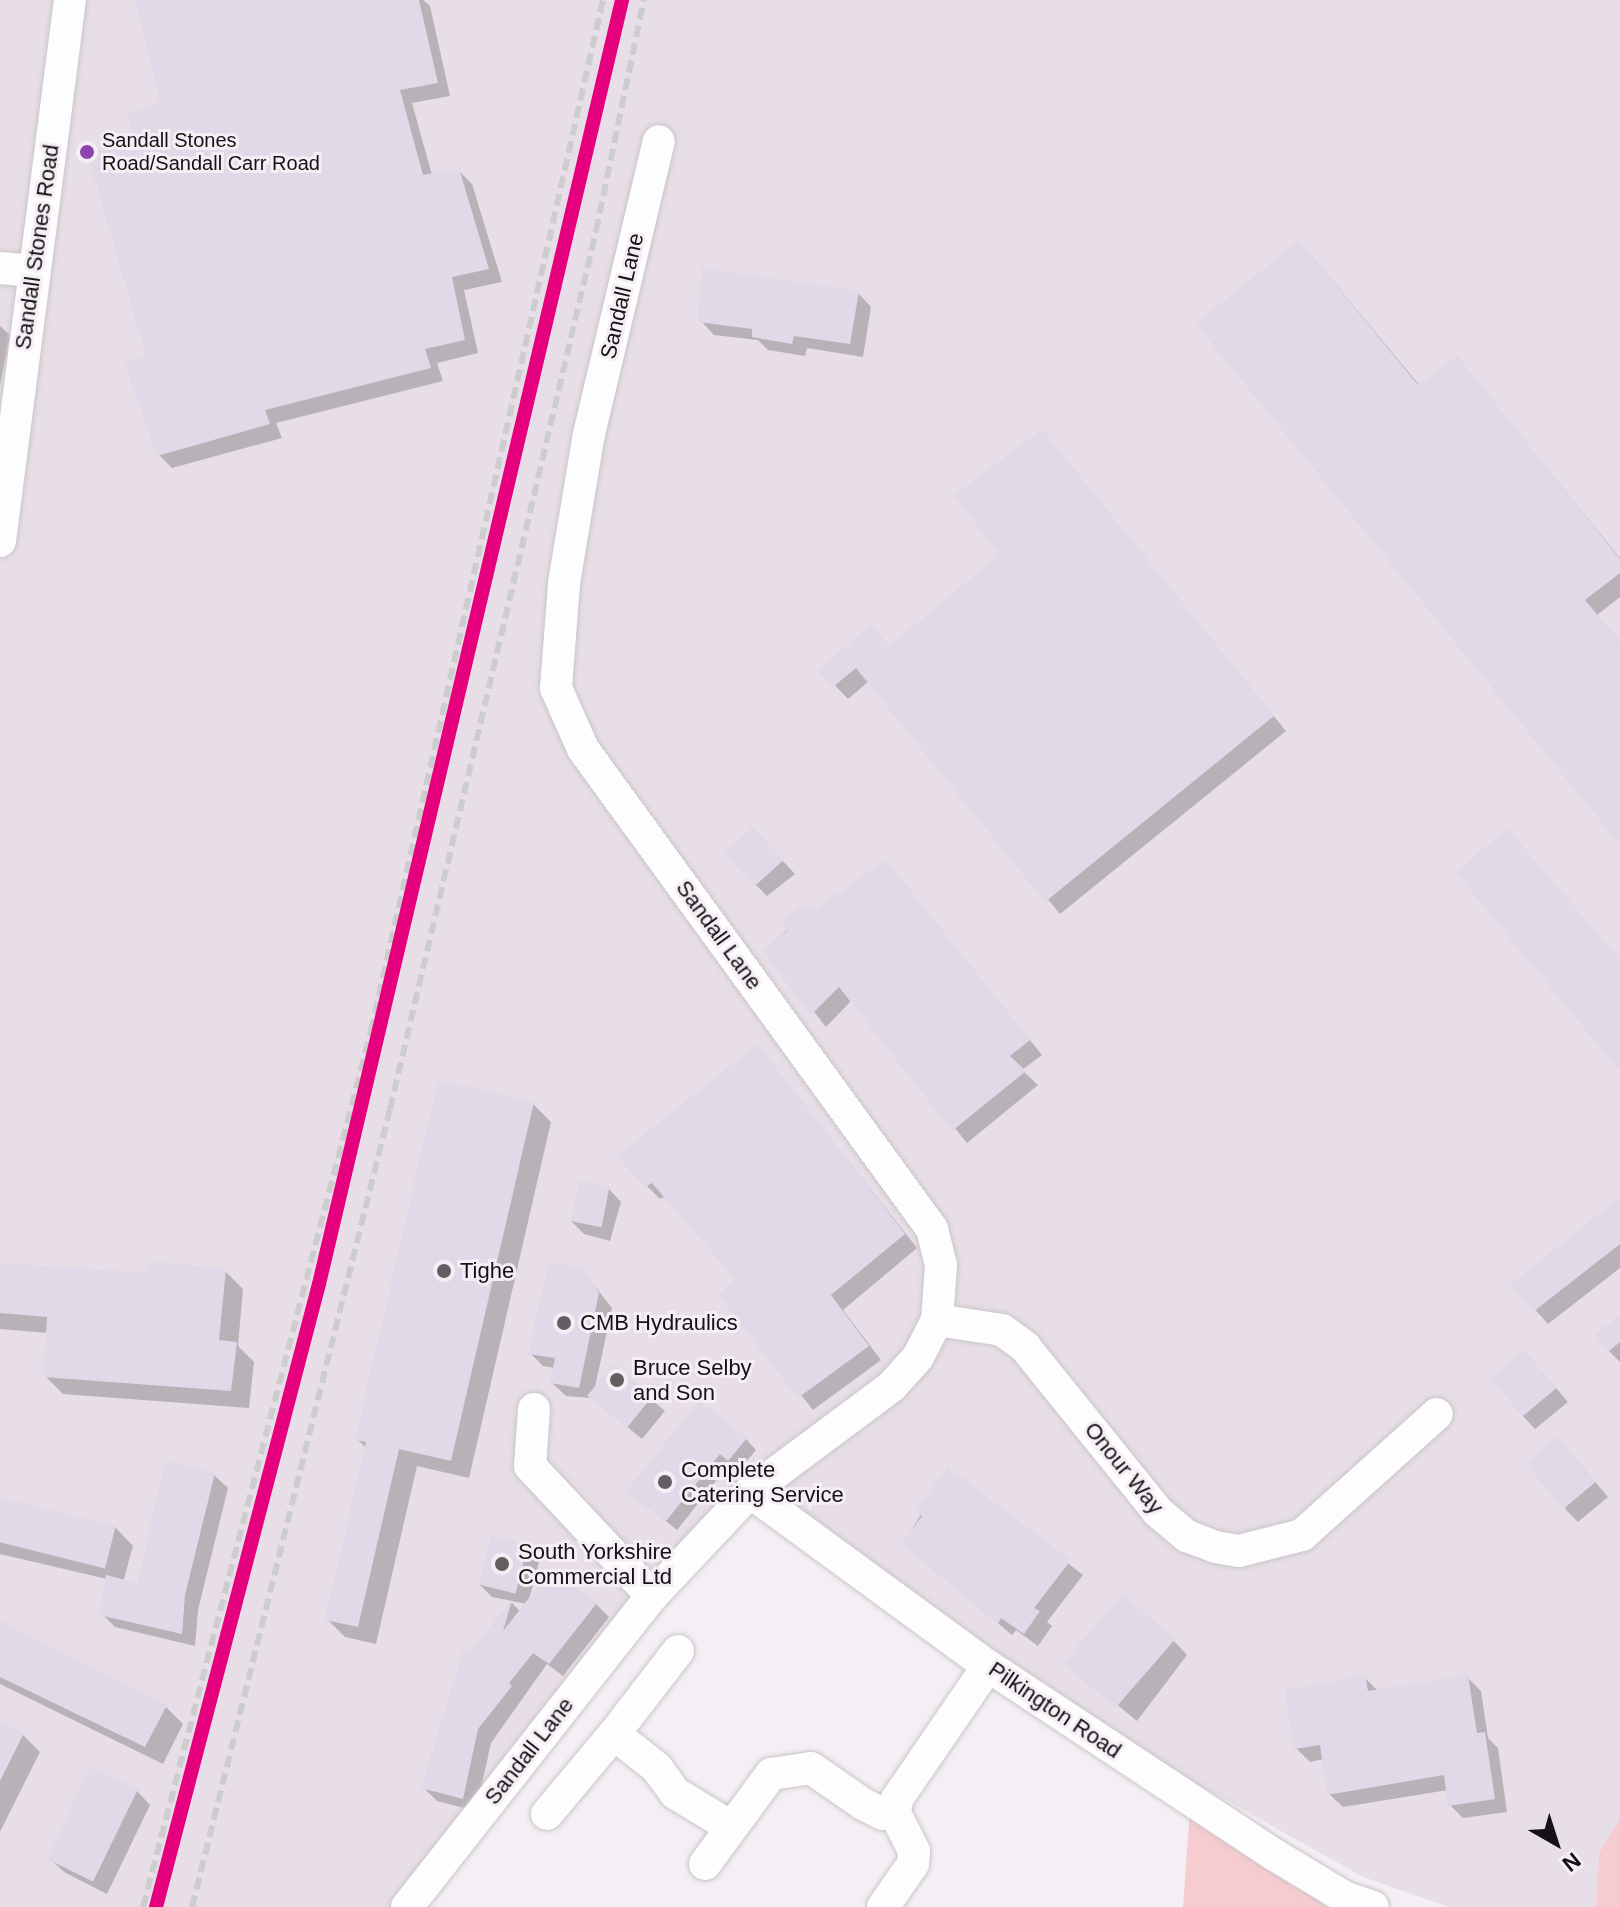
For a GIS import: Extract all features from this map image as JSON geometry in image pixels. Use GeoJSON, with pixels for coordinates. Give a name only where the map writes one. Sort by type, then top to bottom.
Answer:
{"type":"FeatureCollection","features":[{"type":"Feature","properties":{"kind":"street","name":"Sandall Stones Road"},"geometry":{"type":"LineString","coordinates":[[0,541],[32,271],[70,0]]}},
{"type":"Feature","properties":{"kind":"street","name":"Sandall Lane"},"geometry":{"type":"LineString","coordinates":[[407,1907],[652,1596],[750,1492],[892,1386],[918,1357],[937,1320],[941,1265],[932,1229],[583,749],[556,688],[564,583],[589,434],[659,141]]}},
{"type":"Feature","properties":{"kind":"street"},"geometry":{"type":"LineString","coordinates":[[0,268],[32,271]]}},
{"type":"Feature","properties":{"kind":"street","name":"Onour Way"},"geometry":{"type":"LineString","coordinates":[[937,1320],[1002,1330],[1025,1347],[1158,1512],[1187,1536],[1216,1547],[1239,1551],[1302,1535],[1437,1414]]}},
{"type":"Feature","properties":{"kind":"street"},"geometry":{"type":"LineString","coordinates":[[534,1409],[530,1466],[652,1596]]}},
{"type":"Feature","properties":{"kind":"street","name":"Pilkington Road"},"geometry":{"type":"LineString","coordinates":[[750,1492],[988,1666],[1273,1854],[1346,1898],[1373,1907]]}},
{"type":"Feature","properties":{"kind":"street"},"geometry":{"type":"LineString","coordinates":[[547,1814],[678,1651]]}},
{"type":"Feature","properties":{"kind":"street"},"geometry":{"type":"LineString","coordinates":[[883,1907],[913,1864],[914,1851],[895,1813],[897,1799],[988,1666]]}},
{"type":"Feature","properties":{"kind":"street"},"geometry":{"type":"LineString","coordinates":[[614,1734],[657,1768],[675,1793],[731,1827]]}},
{"type":"Feature","properties":{"kind":"street"},"geometry":{"type":"LineString","coordinates":[[705,1864],[771,1774],[804,1768],[873,1809],[895,1813]]}},
{"type":"Feature","properties":{"kind":"shaded area"},"geometry":{"type":"Polygon","coordinates":[[[0,0],[1620,0],[1620,1818],[1599,1853],[1596,1907],[1449,1907],[1363,1877],[1195,1783],[991,1652],[746,1471],[627,1600],[392,1907],[0,1907],[0,0]]]}},
{"type":"Feature","properties":{"kind":"shaded area"},"geometry":{"type":"Polygon","coordinates":[[[1190,1809],[1327,1907],[1183,1907],[1190,1809]]]}},
{"type":"Feature","properties":{"kind":"shaded area"},"geometry":{"type":"Polygon","coordinates":[[[1620,1818],[1620,1907],[1596,1907],[1599,1853],[1620,1818]]]}},
{"type":"Feature","properties":{"kind":"building"},"geometry":{"type":"Polygon","coordinates":[[[135,0],[419,0],[438,83],[400,90],[423,175],[459,168],[489,269],[452,277],[465,340],[425,349],[431,368],[265,410],[270,424],[157,456],[124,362],[146,356],[87,152],[134,142],[127,114],[160,103],[135,0]]]}},
{"type":"Feature","properties":{"kind":"building"},"geometry":{"type":"Polygon","coordinates":[[[1299,240],[1418,385],[1458,356],[1620,559],[1620,573],[1585,600],[1620,642],[1620,845],[1196,324],[1299,240]]]}},
{"type":"Feature","properties":{"kind":"building"},"geometry":{"type":"Polygon","coordinates":[[[702,268],[859,291],[850,344],[794,336],[792,344],[752,337],[752,329],[698,322],[702,268]]]}},
{"type":"Feature","properties":{"kind":"building"},"geometry":{"type":"Polygon","coordinates":[[[1042,429],[1274,716],[1045,902],[856,668],[833,687],[818,671],[871,624],[889,646],[999,555],[954,495],[1042,429]]]}},
{"type":"Feature","properties":{"kind":"building"},"geometry":{"type":"Polygon","coordinates":[[[753,827],[783,860],[754,887],[724,853],[753,827]]]}},
{"type":"Feature","properties":{"kind":"building"},"geometry":{"type":"Polygon","coordinates":[[[1507,828],[1620,960],[1620,1071],[1456,873],[1507,828]]]}},
{"type":"Feature","properties":{"kind":"building"},"geometry":{"type":"Polygon","coordinates":[[[886,860],[1030,1040],[1010,1056],[1026,1071],[952,1131],[839,987],[811,1015],[762,950],[788,930],[782,921],[801,906],[804,911],[813,903],[816,909],[886,860]]]}},
{"type":"Feature","properties":{"kind":"building"},"geometry":{"type":"Polygon","coordinates":[[[758,1044],[905,1234],[831,1295],[869,1346],[798,1398],[718,1295],[735,1279],[652,1183],[645,1187],[617,1156],[758,1044]]]}},
{"type":"Feature","properties":{"kind":"building","name":"Tighe"},"geometry":{"type":"Polygon","coordinates":[[[438,1080],[534,1102],[451,1461],[399,1449],[358,1627],[325,1620],[366,1442],[355,1440],[438,1080]]]}},
{"type":"Feature","properties":{"kind":"building"},"geometry":{"type":"Polygon","coordinates":[[[579,1181],[609,1187],[602,1227],[571,1221],[579,1181]]]}},
{"type":"Feature","properties":{"kind":"building"},"geometry":{"type":"Polygon","coordinates":[[[1620,1197],[1620,1244],[1533,1312],[1510,1285],[1620,1197]]]}},
{"type":"Feature","properties":{"kind":"building"},"geometry":{"type":"Polygon","coordinates":[[[150,1261],[226,1269],[219,1340],[237,1342],[231,1391],[43,1377],[47,1317],[0,1313],[0,1263],[147,1273],[150,1261]]]}},
{"type":"Feature","properties":{"kind":"building","name":"CMB Hydraulics"},"geometry":{"type":"Polygon","coordinates":[[[549,1262],[582,1267],[599,1293],[579,1388],[550,1383],[555,1358],[528,1354],[549,1262]]]}},
{"type":"Feature","properties":{"kind":"building"},"geometry":{"type":"Polygon","coordinates":[[[1620,1315],[1620,1342],[1608,1352],[1595,1334],[1620,1315]]]}},
{"type":"Feature","properties":{"kind":"building"},"geometry":{"type":"Polygon","coordinates":[[[1524,1350],[1556,1388],[1522,1417],[1490,1378],[1524,1350]]]}},
{"type":"Feature","properties":{"kind":"building","name":"Bruce Selby and Son"},"geometry":{"type":"Polygon","coordinates":[[[613,1364],[653,1396],[627,1428],[587,1396],[613,1364]]]}},
{"type":"Feature","properties":{"kind":"building"},"geometry":{"type":"Polygon","coordinates":[[[699,1401],[747,1438],[728,1461],[720,1454],[666,1521],[626,1492],[699,1401]]]}},
{"type":"Feature","properties":{"kind":"building"},"geometry":{"type":"Polygon","coordinates":[[[1557,1436],[1596,1482],[1563,1509],[1525,1463],[1557,1436]]]}},
{"type":"Feature","properties":{"kind":"building"},"geometry":{"type":"Polygon","coordinates":[[[166,1461],[215,1473],[185,1595],[182,1634],[99,1615],[106,1575],[137,1583],[166,1461]]]}},
{"type":"Feature","properties":{"kind":"building"},"geometry":{"type":"Polygon","coordinates":[[[948,1467],[1071,1560],[1034,1608],[1040,1611],[1024,1634],[1001,1618],[998,1624],[901,1544],[922,1516],[915,1510],[948,1467]]]}},
{"type":"Feature","properties":{"kind":"building"},"geometry":{"type":"Polygon","coordinates":[[[0,1498],[115,1527],[105,1569],[0,1542],[0,1498]]]}},
{"type":"Feature","properties":{"kind":"building","name":"South Yorkshire Commercial Ltd"},"geometry":{"type":"Polygon","coordinates":[[[491,1535],[528,1544],[516,1594],[479,1584],[491,1535]]]}},
{"type":"Feature","properties":{"kind":"building"},"geometry":{"type":"Polygon","coordinates":[[[551,1570],[597,1603],[549,1664],[533,1653],[509,1683],[512,1686],[478,1729],[463,1799],[421,1788],[464,1649],[470,1651],[512,1600],[503,1631],[551,1570]]]}},
{"type":"Feature","properties":{"kind":"building"},"geometry":{"type":"Polygon","coordinates":[[[1123,1594],[1175,1639],[1115,1708],[1063,1663],[1123,1594]]]}},
{"type":"Feature","properties":{"kind":"building"},"geometry":{"type":"Polygon","coordinates":[[[0,1621],[167,1705],[145,1747],[0,1677],[0,1621]]]}},
{"type":"Feature","properties":{"kind":"building"},"geometry":{"type":"Polygon","coordinates":[[[1365,1675],[1368,1691],[1468,1675],[1477,1733],[1485,1732],[1495,1799],[1448,1806],[1444,1775],[1327,1795],[1320,1745],[1294,1749],[1285,1690],[1365,1675]]]}},
{"type":"Feature","properties":{"kind":"building"},"geometry":{"type":"Polygon","coordinates":[[[0,1722],[24,1733],[0,1781],[0,1722]]]}},
{"type":"Feature","properties":{"kind":"building"},"geometry":{"type":"Polygon","coordinates":[[[91,1767],[138,1790],[93,1881],[46,1859],[91,1767]]]}},
{"type":"Feature","properties":{"kind":"railway"},"geometry":{"type":"LineString","coordinates":[[143,1907],[371,1031],[603,0]]}},
{"type":"Feature","properties":{"kind":"railway"},"geometry":{"type":"LineString","coordinates":[[192,1907],[390,1109],[596,231],[644,0]]}},
{"type":"Feature","properties":{"kind":"transit line"},"geometry":{"type":"LineString","coordinates":[[156,1907],[319,1284],[622,0]]}},
{"type":"Feature","properties":{"kind":"place","name":"Sandall Stones Road/Sandall Carr Road"},"geometry":{"type":"Point","coordinates":[87,152]}},
{"type":"Feature","properties":{"kind":"place","name":"Tighe"},"geometry":{"type":"Point","coordinates":[444,1271]}},
{"type":"Feature","properties":{"kind":"place","name":"CMB Hydraulics"},"geometry":{"type":"Point","coordinates":[564,1323]}},
{"type":"Feature","properties":{"kind":"place","name":"Bruce Selby and Son"},"geometry":{"type":"Point","coordinates":[617,1380]}},
{"type":"Feature","properties":{"kind":"place","name":"Complete Catering Service"},"geometry":{"type":"Point","coordinates":[665,1482]}},
{"type":"Feature","properties":{"kind":"place","name":"South Yorkshire Commercial Ltd"},"geometry":{"type":"Point","coordinates":[502,1564]}}]}
